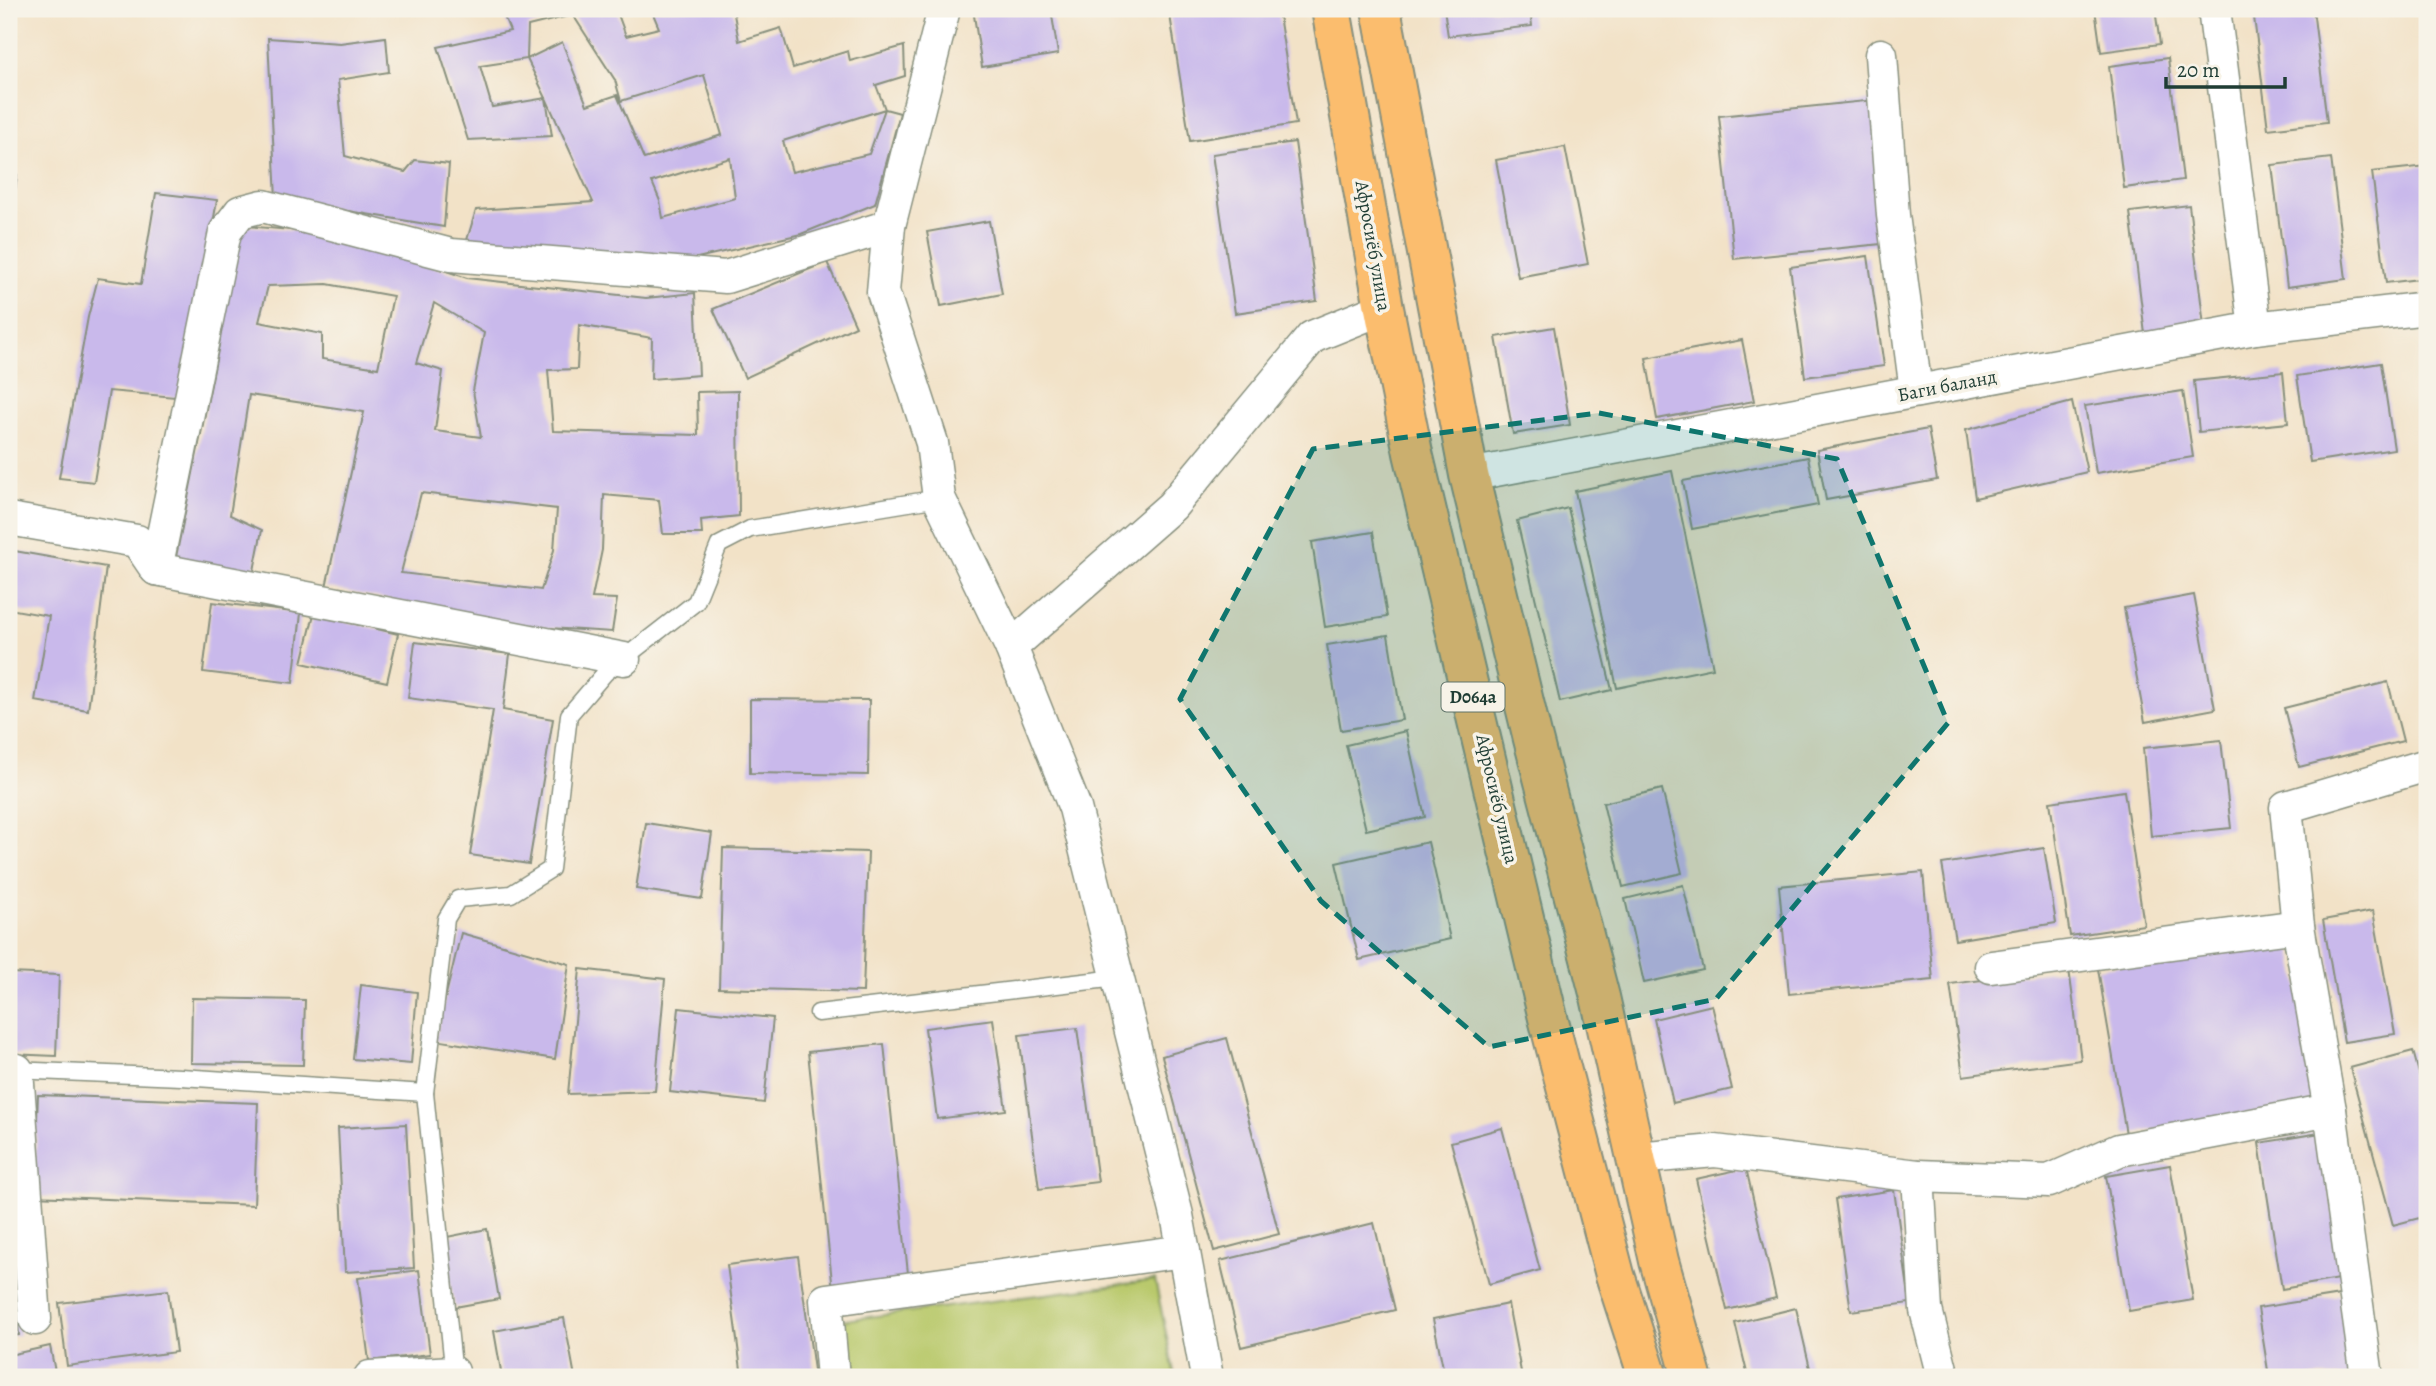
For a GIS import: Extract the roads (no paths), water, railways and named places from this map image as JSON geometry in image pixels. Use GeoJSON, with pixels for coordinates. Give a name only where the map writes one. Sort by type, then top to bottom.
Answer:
{"type":"FeatureCollection","features":[{"type":"Feature","properties":{"kind":"main road","name":"Афросиёб улица"},"geometry":{"type":"LineString","coordinates":[[1331,9],[1384,308],[1413,453],[1548,1018],[1615,1275],[1648,1377]]}},
{"type":"Feature","properties":{"kind":"main road","name":"D064a"},"geometry":{"type":"LineString","coordinates":[[1381,9],[1469,475],[1533,739],[1600,997],[1659,1261],[1692,1377]]}},
{"type":"Feature","properties":{"kind":"street"},"geometry":{"type":"LineString","coordinates":[[944,9],[889,226],[883,292],[932,443],[939,498],[1011,647],[1075,808],[1184,1251],[1207,1377]]}},
{"type":"Feature","properties":{"kind":"street"},"geometry":{"type":"LineString","coordinates":[[2214,9],[2255,328]]}},
{"type":"Feature","properties":{"kind":"street"},"geometry":{"type":"LineString","coordinates":[[1881,55],[1893,215],[1916,391]]}},
{"type":"Feature","properties":{"kind":"street"},"geometry":{"type":"LineString","coordinates":[[156,569],[225,232],[240,212],[263,206],[451,255],[726,277],[889,226]]}},
{"type":"Feature","properties":{"kind":"street"},"geometry":{"type":"LineString","coordinates":[[1011,647],[1172,506],[1312,337],[1384,308]]}},
{"type":"Feature","properties":{"kind":"street","name":"Баги баланд"},"geometry":{"type":"LineString","coordinates":[[1469,475],[2255,328],[2427,308]]}},
{"type":"Feature","properties":{"kind":"street"},"geometry":{"type":"LineString","coordinates":[[9,519],[137,541],[156,569],[624,659]]}},
{"type":"Feature","properties":{"kind":"street"},"geometry":{"type":"LineString","coordinates":[[2367,1377],[2330,1110],[2298,926],[2286,807],[2427,765]]}},
{"type":"Feature","properties":{"kind":"street"},"geometry":{"type":"LineString","coordinates":[[1991,967],[2298,926]]}},
{"type":"Feature","properties":{"kind":"street"},"geometry":{"type":"LineString","coordinates":[[13,1070],[35,1319]]}},
{"type":"Feature","properties":{"kind":"street"},"geometry":{"type":"LineString","coordinates":[[1636,1158],[1715,1151],[1918,1176],[2049,1181],[2119,1150],[2330,1110]]}},
{"type":"Feature","properties":{"kind":"street"},"geometry":{"type":"LineString","coordinates":[[1918,1176],[1926,1310],[1943,1377]]}},
{"type":"Feature","properties":{"kind":"street"},"geometry":{"type":"LineString","coordinates":[[833,1377],[826,1300],[1184,1251]]}},
{"type":"Feature","properties":{"kind":"street"},"geometry":{"type":"LineString","coordinates":[[370,1377],[454,1375]]}},
{"type":"Feature","properties":{"kind":"lane"},"geometry":{"type":"LineString","coordinates":[[454,1375],[425,1093],[446,919],[458,899],[511,894],[551,869],[569,715],[606,673],[696,602],[719,545],[751,529],[939,498]]}},
{"type":"Feature","properties":{"kind":"lane"},"geometry":{"type":"LineString","coordinates":[[818,1013],[1118,978]]}},
{"type":"Feature","properties":{"kind":"lane"},"geometry":{"type":"LineString","coordinates":[[13,1070],[181,1077],[425,1093]]}}]}
